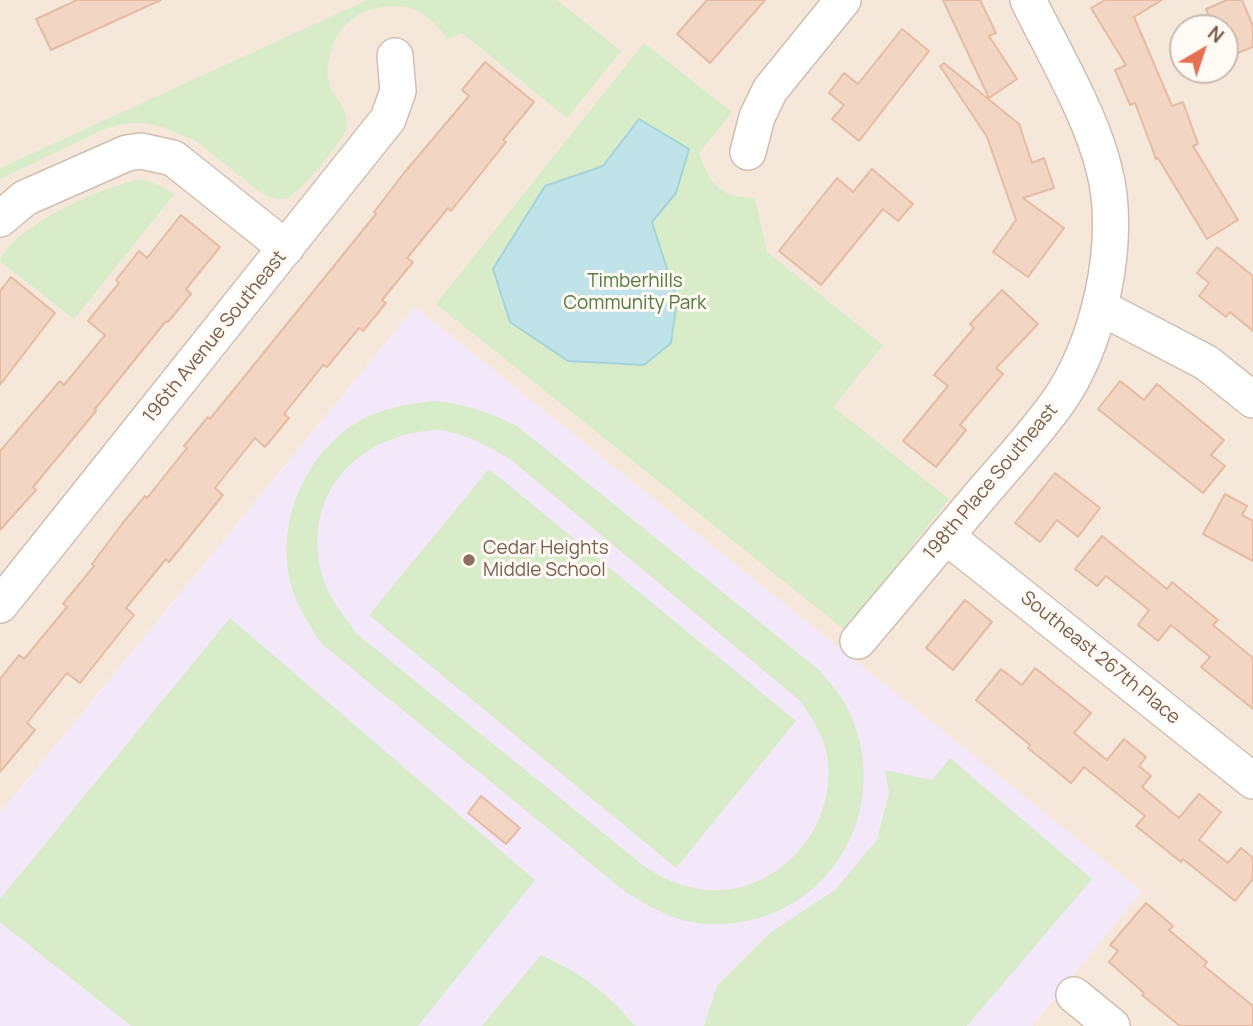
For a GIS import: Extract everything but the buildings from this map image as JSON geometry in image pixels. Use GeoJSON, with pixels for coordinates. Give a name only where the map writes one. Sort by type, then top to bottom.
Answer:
{"type":"FeatureCollection","features":[{"type":"Feature","properties":{"kind":"street"},"geometry":{"type":"LineString","coordinates":[[748,152],[757,117],[770,90],[843,0]]}},
{"type":"Feature","properties":{"kind":"street","name":"198th Place Southeast"},"geometry":{"type":"LineString","coordinates":[[858,641],[1056,405],[1081,360],[1100,307],[1111,233],[1110,201],[1104,167],[1085,117],[1028,0]]}},
{"type":"Feature","properties":{"kind":"street","name":"196th Avenue Southeast"},"geometry":{"type":"LineString","coordinates":[[0,605],[388,119],[398,91],[395,56]]}},
{"type":"Feature","properties":{"kind":"street"},"geometry":{"type":"LineString","coordinates":[[0,219],[24,198],[127,153],[141,151],[173,158],[286,248]]}},
{"type":"Feature","properties":{"kind":"street"},"geometry":{"type":"LineString","coordinates":[[1100,307],[1208,363],[1253,400]]}},
{"type":"Feature","properties":{"kind":"street","name":"Southeast 267th Place"},"geometry":{"type":"LineString","coordinates":[[946,536],[1253,781]]}},
{"type":"Feature","properties":{"kind":"street"},"geometry":{"type":"LineString","coordinates":[[1074,995],[1112,1026]]}},
{"type":"Feature","properties":{"kind":"shaded area"},"geometry":{"type":"Polygon","coordinates":[[[0,0],[1253,0],[1253,1026],[1032,1026],[1141,891],[415,307],[0,813],[0,169],[128,110],[0,168],[0,0]]]}},
{"type":"Feature","properties":{"kind":"shaded area","name":"Cedar Heights Middle School"},"geometry":{"type":"Polygon","coordinates":[[[415,307],[1142,891],[1032,1026],[0,1026],[0,813],[415,307]]]}},
{"type":"Feature","properties":{"kind":"green space"},"geometry":{"type":"Polygon","coordinates":[[[367,0],[557,0],[621,51],[567,118],[462,33],[447,39],[432,21],[411,9],[395,6],[373,9],[347,23],[335,40],[329,59],[328,78],[346,114],[345,132],[310,177],[286,199],[276,199],[260,192],[196,141],[162,127],[144,123],[127,123],[107,128],[0,179],[0,168],[367,0]]]}},
{"type":"Feature","properties":{"kind":"green space","name":"Timberhills Community Park"},"geometry":{"type":"Polygon","coordinates":[[[644,43],[732,112],[699,153],[707,173],[718,187],[733,195],[755,198],[767,252],[883,345],[833,407],[949,499],[845,630],[436,304],[644,43]]]}},
{"type":"Feature","properties":{"kind":"green space"},"geometry":{"type":"Polygon","coordinates":[[[142,179],[174,194],[74,319],[0,261],[8,248],[41,221],[85,198],[142,179]]]}},
{"type":"Feature","properties":{"kind":"green space"},"geometry":{"type":"Polygon","coordinates":[[[434,401],[487,413],[517,426],[819,670],[833,687],[852,718],[862,757],[863,795],[854,830],[837,862],[812,889],[782,909],[745,921],[694,923],[655,909],[627,893],[323,645],[296,599],[289,575],[289,526],[294,503],[304,480],[317,459],[334,441],[362,419],[402,406],[434,401]],[[440,430],[410,434],[384,442],[361,456],[342,474],[328,495],[320,520],[318,548],[323,578],[333,600],[357,634],[644,866],[662,877],[682,885],[711,890],[739,887],[764,878],[787,863],[805,842],[819,818],[827,792],[828,763],[825,746],[800,701],[511,460],[477,441],[440,430]]]}},
{"type":"Feature","properties":{"kind":"green space"},"geometry":{"type":"Polygon","coordinates":[[[489,469],[796,721],[676,868],[369,615],[489,469]]]}},
{"type":"Feature","properties":{"kind":"green space"},"geometry":{"type":"Polygon","coordinates":[[[230,618],[535,880],[418,1026],[131,1026],[0,922],[0,899],[230,618]]]}},
{"type":"Feature","properties":{"kind":"green space"},"geometry":{"type":"Polygon","coordinates":[[[950,758],[1092,879],[967,1026],[704,1026],[717,986],[771,932],[835,890],[877,840],[889,793],[885,770],[932,780],[950,758]]]}},
{"type":"Feature","properties":{"kind":"green space"},"geometry":{"type":"Polygon","coordinates":[[[541,955],[592,984],[635,1026],[482,1026],[541,955]]]}},
{"type":"Feature","properties":{"kind":"water"},"geometry":{"type":"Polygon","coordinates":[[[639,119],[689,149],[676,193],[652,222],[677,300],[671,343],[644,365],[568,361],[510,322],[493,269],[545,186],[603,166],[639,119]]]}},
{"type":"Feature","properties":{"kind":"place","name":"Cedar Heights Middle School"},"geometry":{"type":"Point","coordinates":[469,560]}}]}
